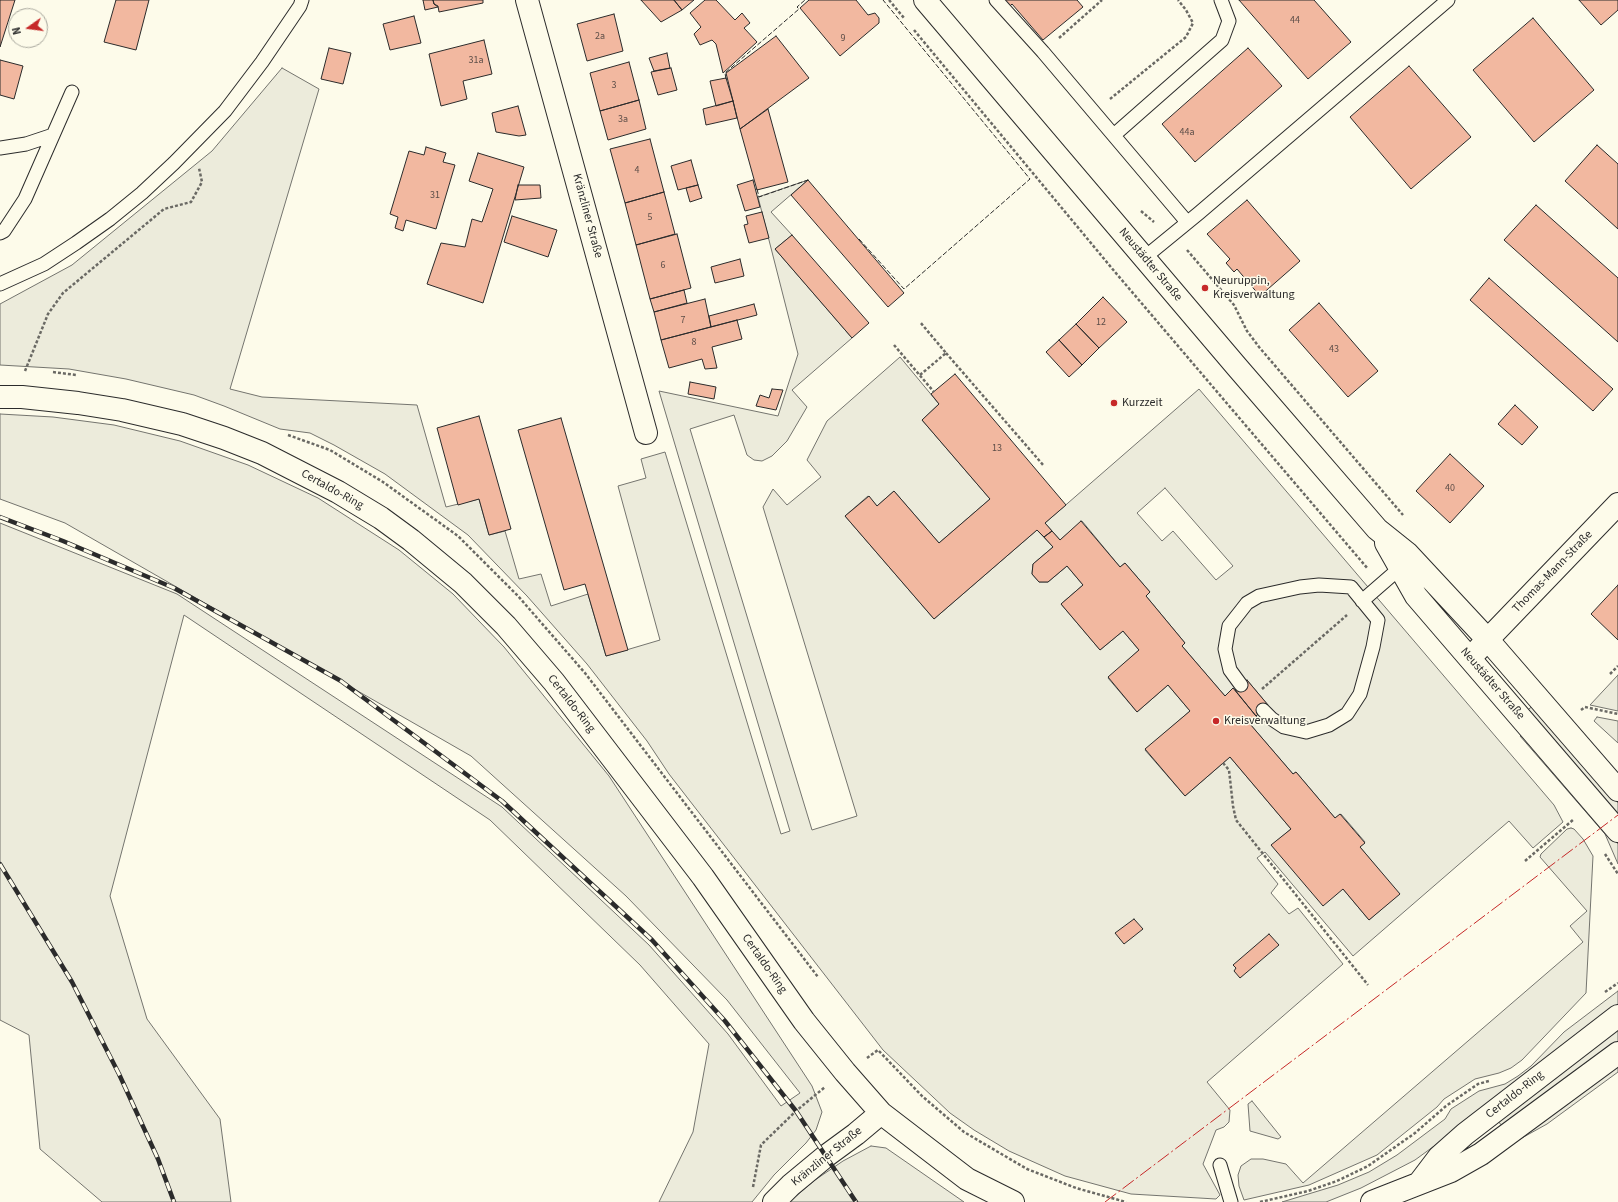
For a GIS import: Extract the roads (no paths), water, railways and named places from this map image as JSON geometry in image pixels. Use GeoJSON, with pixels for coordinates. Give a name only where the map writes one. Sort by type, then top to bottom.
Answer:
{"type":"FeatureCollection","features":[{"type":"Feature","properties":{"kind":"main road","name":"Kränzliner Straße"},"geometry":{"type":"LineString","coordinates":[[527,0],[646,433]]}},
{"type":"Feature","properties":{"kind":"main road","name":"Neustädter Straße"},"geometry":{"type":"LineString","coordinates":[[925,0],[1144,258],[1377,528],[1407,553],[1488,640],[1618,790]]}},
{"type":"Feature","properties":{"kind":"main road","name":"Certaldo-Ring"},"geometry":{"type":"LineString","coordinates":[[0,397],[22,397],[78,402],[122,410],[182,424],[224,438],[262,453],[338,492],[381,518],[411,540],[463,583],[506,626],[554,682],[694,865],[804,1021],[845,1072],[882,1113],[967,1179],[1013,1202]]}},
{"type":"Feature","properties":{"kind":"main road","name":"Thomas-Mann-Straße"},"geometry":{"type":"LineString","coordinates":[[1470,658],[1618,504]]}},
{"type":"Feature","properties":{"kind":"main road","name":"Neustädter Straße"},"geometry":{"type":"LineString","coordinates":[[1377,528],[1416,596],[1618,831]]}},
{"type":"Feature","properties":{"kind":"main road","name":"Certaldo-Ring"},"geometry":{"type":"LineString","coordinates":[[1420,1182],[1439,1157],[1466,1134],[1618,1016]]}},
{"type":"Feature","properties":{"kind":"main road"},"geometry":{"type":"LineString","coordinates":[[1372,1202],[1451,1171],[1481,1154],[1618,1053]]}},
{"type":"Feature","properties":{"kind":"main road","name":"Kränzliner Straße"},"geometry":{"type":"LineString","coordinates":[[774,1202],[791,1185],[826,1156],[882,1113]]}},
{"type":"Feature","properties":{"kind":"lane"},"geometry":{"type":"LineString","coordinates":[[0,284],[44,264],[110,219],[142,193],[224,111],[262,62],[300,6],[302,0]]}},
{"type":"Feature","properties":{"kind":"lane"},"geometry":{"type":"LineString","coordinates":[[996,0],[1043,52],[1187,222]]}},
{"type":"Feature","properties":{"kind":"lane"},"geometry":{"type":"LineString","coordinates":[[1114,135],[1222,40],[1229,21],[1221,0]]}},
{"type":"Feature","properties":{"kind":"lane"},"geometry":{"type":"LineString","coordinates":[[1144,258],[1448,0]]}},
{"type":"Feature","properties":{"kind":"lane"},"geometry":{"type":"LineString","coordinates":[[0,233],[4,230],[25,199],[72,92]]}},
{"type":"Feature","properties":{"kind":"lane"},"geometry":{"type":"LineString","coordinates":[[0,148],[26,144],[53,135]]}},
{"type":"Feature","properties":{"kind":"lane"},"geometry":{"type":"LineString","coordinates":[[1362,601],[1400,568]]}},
{"type":"Feature","properties":{"kind":"lane"},"geometry":{"type":"LineString","coordinates":[[1241,685],[1230,670],[1225,649],[1229,626],[1247,603],[1265,594],[1300,587],[1319,585],[1351,587],[1378,620],[1373,648],[1360,694],[1347,714],[1329,725],[1306,732],[1284,727],[1272,719],[1263,710]]}},
{"type":"Feature","properties":{"kind":"lane"},"geometry":{"type":"LineString","coordinates":[[1220,1165],[1231,1202]]}},
{"type":"Feature","properties":{"kind":"railway"},"geometry":{"type":"LineString","coordinates":[[0,517],[63,541],[174,588],[341,681],[502,801],[652,940],[725,1021],[796,1111],[856,1202]]}},
{"type":"Feature","properties":{"kind":"railway"},"geometry":{"type":"LineString","coordinates":[[0,864],[72,982],[119,1074],[158,1159],[174,1202]]}},
{"type":"Feature","properties":{"kind":"place","name":"Neuruppin, Kreisverwaltung"},"geometry":{"type":"Point","coordinates":[1205,288]}},
{"type":"Feature","properties":{"kind":"place","name":"Kurzzeit"},"geometry":{"type":"Point","coordinates":[1114,403]}},
{"type":"Feature","properties":{"kind":"place","name":"Kreisverwaltung"},"geometry":{"type":"Point","coordinates":[1216,721]}}]}
